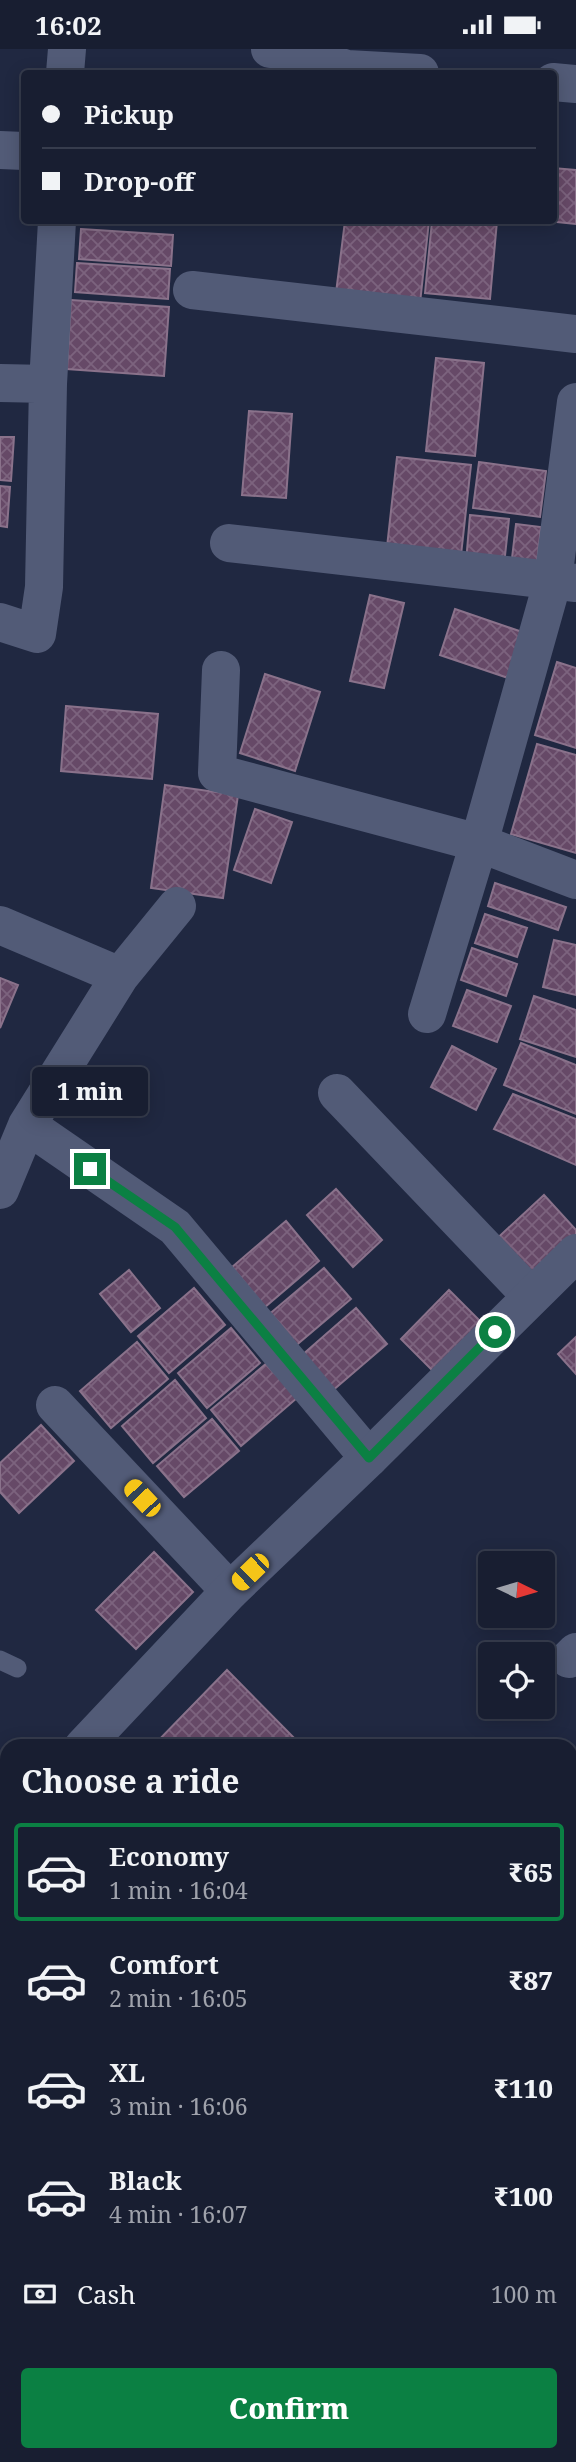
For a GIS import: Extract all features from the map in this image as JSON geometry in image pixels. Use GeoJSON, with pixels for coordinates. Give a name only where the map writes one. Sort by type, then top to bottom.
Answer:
{"type":"FeatureCollection","features":[{"type":"Feature","properties":{"kind":"street"},"geometry":{"type":"LineString","coordinates":[[65,70],[67,49]]}},
{"type":"Feature","properties":{"kind":"street"},"geometry":{"type":"LineString","coordinates":[[270,49],[295,52],[347,69],[365,70]]}},
{"type":"Feature","properties":{"kind":"street"},"geometry":{"type":"LineString","coordinates":[[557,82],[576,84]]}},
{"type":"Feature","properties":{"kind":"street"},"geometry":{"type":"LineString","coordinates":[[0,150],[21,151]]}},
{"type":"Feature","properties":{"kind":"street"},"geometry":{"type":"LineString","coordinates":[[0,622],[37,634],[44,587],[48,384],[57,224]]}},
{"type":"Feature","properties":{"kind":"street"},"geometry":{"type":"LineString","coordinates":[[192,289],[576,334]]}},
{"type":"Feature","properties":{"kind":"street"},"geometry":{"type":"LineString","coordinates":[[0,383],[48,384]]}},
{"type":"Feature","properties":{"kind":"street"},"geometry":{"type":"LineString","coordinates":[[427,1014],[479,843],[564,582],[576,403]]}},
{"type":"Feature","properties":{"kind":"street"},"geometry":{"type":"LineString","coordinates":[[229,543],[564,582]]}},
{"type":"Feature","properties":{"kind":"street"},"geometry":{"type":"LineString","coordinates":[[221,670],[218,773],[479,843],[576,880]]}},
{"type":"Feature","properties":{"kind":"street"},"geometry":{"type":"LineString","coordinates":[[0,1190],[27,1125],[120,976],[177,906]]}},
{"type":"Feature","properties":{"kind":"street"},"geometry":{"type":"LineString","coordinates":[[0,925],[120,976]]}},
{"type":"Feature","properties":{"kind":"street"},"geometry":{"type":"LineString","coordinates":[[337,1093],[531,1296]]}},
{"type":"Feature","properties":{"kind":"street"},"geometry":{"type":"LineString","coordinates":[[27,1125],[175,1227],[369,1458]]}},
{"type":"Feature","properties":{"kind":"street"},"geometry":{"type":"LineString","coordinates":[[99,1739],[230,1591],[369,1458],[576,1252]]}},
{"type":"Feature","properties":{"kind":"street"},"geometry":{"type":"LineString","coordinates":[[55,1405],[230,1591]]}},
{"type":"Feature","properties":{"kind":"building"},"geometry":{"type":"Polygon","coordinates":[[[557,168],[576,170],[576,224],[557,222],[557,168]]]}},
{"type":"Feature","properties":{"kind":"building"},"geometry":{"type":"Polygon","coordinates":[[[345,224],[429,224],[420,303],[336,293],[345,224]]]}},
{"type":"Feature","properties":{"kind":"building"},"geometry":{"type":"Polygon","coordinates":[[[432,224],[497,224],[490,299],[425,293],[432,224]]]}},
{"type":"Feature","properties":{"kind":"building"},"geometry":{"type":"Polygon","coordinates":[[[81,229],[173,235],[171,266],[79,259],[81,229]]]}},
{"type":"Feature","properties":{"kind":"building"},"geometry":{"type":"Polygon","coordinates":[[[77,263],[170,269],[168,299],[75,292],[77,263]]]}},
{"type":"Feature","properties":{"kind":"building"},"geometry":{"type":"Polygon","coordinates":[[[71,300],[169,307],[164,376],[67,369],[71,300]]]}},
{"type":"Feature","properties":{"kind":"building"},"geometry":{"type":"Polygon","coordinates":[[[436,358],[484,363],[475,456],[426,451],[436,358]]]}},
{"type":"Feature","properties":{"kind":"building"},"geometry":{"type":"Polygon","coordinates":[[[249,411],[292,414],[286,498],[242,495],[249,411]]]}},
{"type":"Feature","properties":{"kind":"building"},"geometry":{"type":"Polygon","coordinates":[[[0,437],[14,437],[11,481],[0,480],[0,437]]]}},
{"type":"Feature","properties":{"kind":"building"},"geometry":{"type":"Polygon","coordinates":[[[397,457],[471,465],[461,555],[387,547],[397,457]]]}},
{"type":"Feature","properties":{"kind":"building"},"geometry":{"type":"Polygon","coordinates":[[[479,462],[546,471],[540,517],[473,508],[479,462]]]}},
{"type":"Feature","properties":{"kind":"building"},"geometry":{"type":"Polygon","coordinates":[[[0,486],[10,487],[7,527],[0,526],[0,486]]]}},
{"type":"Feature","properties":{"kind":"building"},"geometry":{"type":"Polygon","coordinates":[[[470,515],[509,519],[504,565],[466,562],[470,515]]]}},
{"type":"Feature","properties":{"kind":"building"},"geometry":{"type":"Polygon","coordinates":[[[516,524],[541,527],[536,571],[511,567],[516,524]]]}},
{"type":"Feature","properties":{"kind":"building"},"geometry":{"type":"Polygon","coordinates":[[[370,595],[404,603],[384,688],[350,681],[370,595]]]}},
{"type":"Feature","properties":{"kind":"building"},"geometry":{"type":"Polygon","coordinates":[[[455,609],[525,633],[511,679],[440,655],[455,609]]]}},
{"type":"Feature","properties":{"kind":"building"},"geometry":{"type":"Polygon","coordinates":[[[557,662],[576,668],[576,748],[535,735],[557,662]]]}},
{"type":"Feature","properties":{"kind":"building"},"geometry":{"type":"Polygon","coordinates":[[[265,674],[320,692],[295,771],[240,753],[265,674]]]}},
{"type":"Feature","properties":{"kind":"building"},"geometry":{"type":"Polygon","coordinates":[[[66,706],[158,714],[152,779],[61,771],[66,706]]]}},
{"type":"Feature","properties":{"kind":"building"},"geometry":{"type":"Polygon","coordinates":[[[537,744],[576,755],[576,853],[511,834],[537,744]]]}},
{"type":"Feature","properties":{"kind":"building"},"geometry":{"type":"Polygon","coordinates":[[[165,785],[238,795],[223,898],[151,888],[165,785]]]}},
{"type":"Feature","properties":{"kind":"building"},"geometry":{"type":"Polygon","coordinates":[[[255,809],[292,822],[271,883],[234,870],[255,809]]]}},
{"type":"Feature","properties":{"kind":"building"},"geometry":{"type":"Polygon","coordinates":[[[495,883],[566,907],[558,930],[488,906],[495,883]]]}},
{"type":"Feature","properties":{"kind":"building"},"geometry":{"type":"Polygon","coordinates":[[[485,914],[527,928],[517,957],[475,943],[485,914]]]}},
{"type":"Feature","properties":{"kind":"building"},"geometry":{"type":"Polygon","coordinates":[[[554,940],[576,945],[576,995],[543,987],[554,940]]]}},
{"type":"Feature","properties":{"kind":"building"},"geometry":{"type":"Polygon","coordinates":[[[472,948],[517,964],[506,996],[461,980],[472,948]]]}},
{"type":"Feature","properties":{"kind":"building"},"geometry":{"type":"Polygon","coordinates":[[[0,978],[18,985],[0,1028],[0,978]]]}},
{"type":"Feature","properties":{"kind":"building"},"geometry":{"type":"Polygon","coordinates":[[[467,990],[511,1006],[497,1042],[453,1026],[467,990]]]}},
{"type":"Feature","properties":{"kind":"building"},"geometry":{"type":"Polygon","coordinates":[[[534,996],[576,1010],[576,1057],[520,1039],[534,996]]]}},
{"type":"Feature","properties":{"kind":"building"},"geometry":{"type":"Polygon","coordinates":[[[521,1043],[576,1065],[576,1114],[504,1085],[521,1043]]]}},
{"type":"Feature","properties":{"kind":"building"},"geometry":{"type":"Polygon","coordinates":[[[452,1046],[496,1069],[476,1110],[431,1087],[452,1046]]]}},
{"type":"Feature","properties":{"kind":"building"},"geometry":{"type":"Polygon","coordinates":[[[513,1094],[576,1119],[576,1165],[494,1129],[513,1094]]]}},
{"type":"Feature","properties":{"kind":"building"},"geometry":{"type":"Polygon","coordinates":[[[336,1189],[382,1240],[353,1267],[307,1215],[336,1189]]]}},
{"type":"Feature","properties":{"kind":"building"},"geometry":{"type":"Polygon","coordinates":[[[544,1195],[576,1230],[576,1249],[530,1290],[490,1245],[544,1195]]]}},
{"type":"Feature","properties":{"kind":"building"},"geometry":{"type":"Polygon","coordinates":[[[286,1221],[319,1261],[265,1307],[232,1267],[286,1221]]]}},
{"type":"Feature","properties":{"kind":"building"},"geometry":{"type":"Polygon","coordinates":[[[324,1268],[351,1299],[294,1347],[267,1316],[324,1268]]]}},
{"type":"Feature","properties":{"kind":"building"},"geometry":{"type":"Polygon","coordinates":[[[129,1270],[160,1308],[131,1332],[100,1294],[129,1270]]]}},
{"type":"Feature","properties":{"kind":"building"},"geometry":{"type":"Polygon","coordinates":[[[194,1288],[225,1325],[169,1373],[138,1336],[194,1288]]]}},
{"type":"Feature","properties":{"kind":"building"},"geometry":{"type":"Polygon","coordinates":[[[449,1290],[486,1327],[438,1376],[401,1339],[449,1290]]]}},
{"type":"Feature","properties":{"kind":"building"},"geometry":{"type":"Polygon","coordinates":[[[356,1308],[387,1344],[332,1391],[302,1355],[356,1308]]]}},
{"type":"Feature","properties":{"kind":"building"},"geometry":{"type":"Polygon","coordinates":[[[231,1328],[260,1363],[207,1408],[178,1373],[231,1328]]]}},
{"type":"Feature","properties":{"kind":"building"},"geometry":{"type":"Polygon","coordinates":[[[576,1337],[576,1374],[558,1354],[576,1337]]]}},
{"type":"Feature","properties":{"kind":"building"},"geometry":{"type":"Polygon","coordinates":[[[137,1342],[168,1379],[111,1428],[80,1391],[137,1342]]]}},
{"type":"Feature","properties":{"kind":"building"},"geometry":{"type":"Polygon","coordinates":[[[267,1363],[297,1398],[241,1446],[211,1410],[267,1363]]]}},
{"type":"Feature","properties":{"kind":"building"},"geometry":{"type":"Polygon","coordinates":[[[175,1380],[206,1418],[153,1463],[122,1426],[175,1380]]]}},
{"type":"Feature","properties":{"kind":"building"},"geometry":{"type":"Polygon","coordinates":[[[212,1419],[239,1451],[184,1497],[157,1466],[212,1419]]]}},
{"type":"Feature","properties":{"kind":"building"},"geometry":{"type":"Polygon","coordinates":[[[41,1425],[74,1461],[19,1513],[0,1492],[0,1463],[41,1425]]]}},
{"type":"Feature","properties":{"kind":"building"},"geometry":{"type":"Polygon","coordinates":[[[154,1552],[193,1592],[136,1649],[96,1610],[154,1552]]]}},
{"type":"Feature","properties":{"kind":"building"},"geometry":{"type":"Polygon","coordinates":[[[227,1670],[295,1739],[160,1739],[227,1670]]]}},
{"type":"Feature","properties":{"kind":"route"},"geometry":{"type":"LineString","coordinates":[[90,1169],[175,1227],[369,1458],[495,1332]]}}]}
